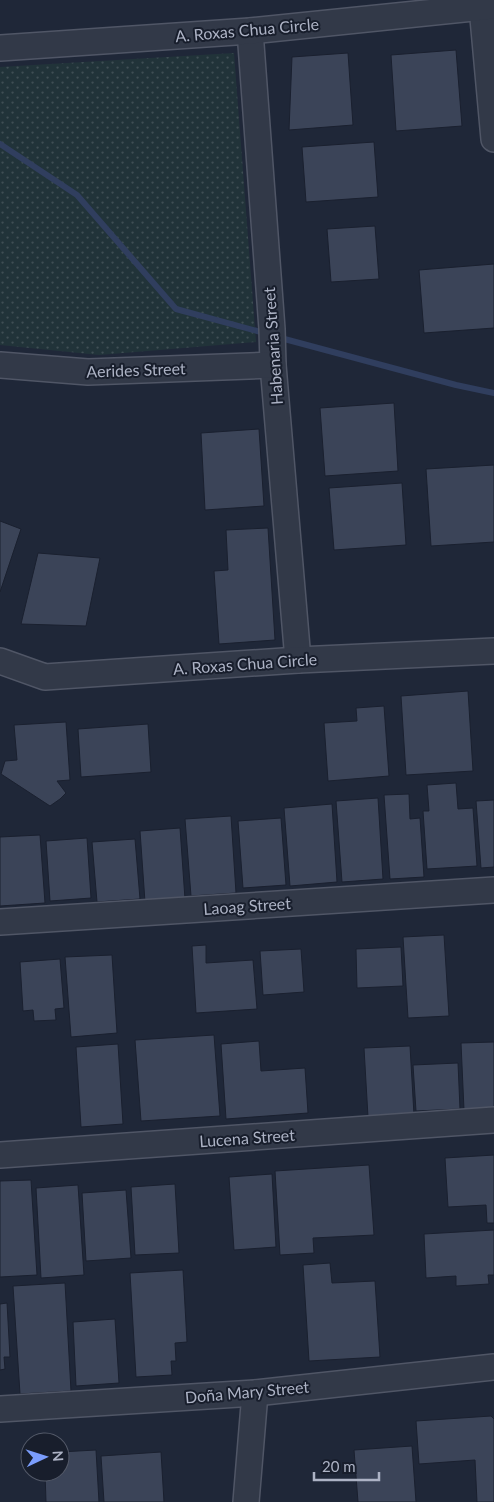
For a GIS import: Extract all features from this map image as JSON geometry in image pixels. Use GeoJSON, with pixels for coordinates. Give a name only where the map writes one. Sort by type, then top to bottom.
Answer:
{"type":"FeatureCollection","features":[{"type":"Feature","properties":{"kind":"street","name":"A. Roxas Chua Circle"},"geometry":{"type":"LineString","coordinates":[[0,48],[250,31],[488,7]]}},
{"type":"Feature","properties":{"kind":"street"},"geometry":{"type":"LineString","coordinates":[[488,7],[494,139]]}},
{"type":"Feature","properties":{"kind":"street","name":"Habenaria Street"},"geometry":{"type":"LineString","coordinates":[[250,31],[272,346],[298,660]]}},
{"type":"Feature","properties":{"kind":"street","name":"Aerides Street"},"geometry":{"type":"LineString","coordinates":[[0,364],[88,372],[272,346]]}},
{"type":"Feature","properties":{"kind":"street","name":"A. Roxas Chua Circle"},"geometry":{"type":"LineString","coordinates":[[0,660],[45,677],[298,660],[494,651]]}},
{"type":"Feature","properties":{"kind":"street","name":"Laoag Street"},"geometry":{"type":"LineString","coordinates":[[0,922],[494,890]]}},
{"type":"Feature","properties":{"kind":"street","name":"Lucena Street"},"geometry":{"type":"LineString","coordinates":[[0,1155],[494,1120]]}},
{"type":"Feature","properties":{"kind":"street","name":"Doña Mary Street"},"geometry":{"type":"LineString","coordinates":[[0,1409],[255,1393],[494,1367]]}},
{"type":"Feature","properties":{"kind":"street"},"geometry":{"type":"LineString","coordinates":[[246,1502],[255,1393]]}},
{"type":"Feature","properties":{"kind":"shaded area"},"geometry":{"type":"Polygon","coordinates":[[[234,53],[256,342],[99,355],[0,345],[0,67],[234,53]]]}},
{"type":"Feature","properties":{"kind":"building"},"geometry":{"type":"Polygon","coordinates":[[[456,50],[462,126],[396,131],[391,55],[456,50]]]}},
{"type":"Feature","properties":{"kind":"building"},"geometry":{"type":"Polygon","coordinates":[[[348,53],[353,125],[289,130],[292,57],[348,53]]]}},
{"type":"Feature","properties":{"kind":"building"},"geometry":{"type":"Polygon","coordinates":[[[374,142],[378,197],[306,202],[302,147],[374,142]]]}},
{"type":"Feature","properties":{"kind":"building"},"geometry":{"type":"Polygon","coordinates":[[[375,226],[379,279],[331,282],[327,229],[375,226]]]}},
{"type":"Feature","properties":{"kind":"building"},"geometry":{"type":"Polygon","coordinates":[[[494,264],[494,328],[424,333],[419,270],[494,264]]]}},
{"type":"Feature","properties":{"kind":"building"},"geometry":{"type":"Polygon","coordinates":[[[394,403],[398,471],[325,476],[320,408],[394,403]]]}},
{"type":"Feature","properties":{"kind":"building"},"geometry":{"type":"Polygon","coordinates":[[[259,429],[264,506],[205,510],[201,433],[259,429]]]}},
{"type":"Feature","properties":{"kind":"building"},"geometry":{"type":"Polygon","coordinates":[[[494,465],[494,542],[431,546],[426,469],[494,465]]]}},
{"type":"Feature","properties":{"kind":"building"},"geometry":{"type":"Polygon","coordinates":[[[402,483],[406,545],[334,550],[329,488],[402,483]]]}},
{"type":"Feature","properties":{"kind":"building"},"geometry":{"type":"Polygon","coordinates":[[[0,521],[21,529],[0,592],[0,521]]]}},
{"type":"Feature","properties":{"kind":"building"},"geometry":{"type":"Polygon","coordinates":[[[268,528],[275,640],[219,644],[214,571],[228,570],[226,530],[268,528]]]}},
{"type":"Feature","properties":{"kind":"building"},"geometry":{"type":"Polygon","coordinates":[[[38,553],[100,558],[86,626],[21,624],[38,553]]]}},
{"type":"Feature","properties":{"kind":"building"},"geometry":{"type":"Polygon","coordinates":[[[468,691],[473,771],[406,775],[401,696],[468,691]]]}},
{"type":"Feature","properties":{"kind":"building"},"geometry":{"type":"Polygon","coordinates":[[[384,706],[389,776],[328,781],[324,723],[357,721],[356,708],[384,706]]]}},
{"type":"Feature","properties":{"kind":"building"},"geometry":{"type":"Polygon","coordinates":[[[66,722],[70,780],[57,781],[66,793],[50,806],[1,774],[5,761],[17,760],[14,725],[66,722]]]}},
{"type":"Feature","properties":{"kind":"building"},"geometry":{"type":"Polygon","coordinates":[[[148,724],[151,772],[81,777],[78,729],[148,724]]]}},
{"type":"Feature","properties":{"kind":"building"},"geometry":{"type":"Polygon","coordinates":[[[456,783],[458,809],[473,808],[477,866],[427,869],[423,811],[429,811],[427,785],[456,783]]]}},
{"type":"Feature","properties":{"kind":"building"},"geometry":{"type":"Polygon","coordinates":[[[409,794],[410,819],[420,818],[424,877],[390,879],[384,795],[409,794]]]}},
{"type":"Feature","properties":{"kind":"building"},"geometry":{"type":"Polygon","coordinates":[[[378,798],[383,879],[342,882],[336,801],[378,798]]]}},
{"type":"Feature","properties":{"kind":"building"},"geometry":{"type":"Polygon","coordinates":[[[494,800],[494,867],[481,868],[476,801],[494,800]]]}},
{"type":"Feature","properties":{"kind":"building"},"geometry":{"type":"Polygon","coordinates":[[[332,804],[337,882],[290,886],[284,808],[332,804]]]}},
{"type":"Feature","properties":{"kind":"building"},"geometry":{"type":"Polygon","coordinates":[[[231,816],[236,893],[191,896],[185,819],[231,816]]]}},
{"type":"Feature","properties":{"kind":"building"},"geometry":{"type":"Polygon","coordinates":[[[281,818],[286,885],[243,888],[238,821],[281,818]]]}},
{"type":"Feature","properties":{"kind":"building"},"geometry":{"type":"Polygon","coordinates":[[[180,828],[185,899],[145,902],[140,831],[180,828]]]}},
{"type":"Feature","properties":{"kind":"building"},"geometry":{"type":"Polygon","coordinates":[[[40,835],[45,903],[0,906],[0,837],[40,835]]]}},
{"type":"Feature","properties":{"kind":"building"},"geometry":{"type":"Polygon","coordinates":[[[87,838],[91,898],[50,901],[46,841],[87,838]]]}},
{"type":"Feature","properties":{"kind":"building"},"geometry":{"type":"Polygon","coordinates":[[[135,839],[140,899],[97,902],[92,842],[135,839]]]}},
{"type":"Feature","properties":{"kind":"building"},"geometry":{"type":"Polygon","coordinates":[[[444,935],[449,1016],[408,1018],[403,937],[444,935]]]}},
{"type":"Feature","properties":{"kind":"building"},"geometry":{"type":"Polygon","coordinates":[[[206,945],[206,963],[253,960],[257,1009],[196,1013],[192,946],[206,945]]]}},
{"type":"Feature","properties":{"kind":"building"},"geometry":{"type":"Polygon","coordinates":[[[401,947],[403,986],[357,988],[356,949],[401,947]]]}},
{"type":"Feature","properties":{"kind":"building"},"geometry":{"type":"Polygon","coordinates":[[[301,949],[304,992],[263,995],[260,951],[301,949]]]}},
{"type":"Feature","properties":{"kind":"building"},"geometry":{"type":"Polygon","coordinates":[[[112,955],[117,1033],[71,1037],[65,957],[112,955]]]}},
{"type":"Feature","properties":{"kind":"building"},"geometry":{"type":"Polygon","coordinates":[[[60,959],[64,1008],[55,1009],[56,1020],[34,1021],[33,1010],[23,1011],[20,962],[60,959]]]}},
{"type":"Feature","properties":{"kind":"building"},"geometry":{"type":"Polygon","coordinates":[[[214,1035],[220,1116],[141,1121],[135,1040],[214,1035]]]}},
{"type":"Feature","properties":{"kind":"building"},"geometry":{"type":"Polygon","coordinates":[[[259,1041],[261,1071],[305,1068],[308,1113],[226,1119],[221,1044],[259,1041]]]}},
{"type":"Feature","properties":{"kind":"building"},"geometry":{"type":"Polygon","coordinates":[[[494,1042],[494,1108],[464,1110],[461,1043],[494,1042]]]}},
{"type":"Feature","properties":{"kind":"building"},"geometry":{"type":"Polygon","coordinates":[[[118,1044],[123,1124],[81,1127],[76,1047],[118,1044]]]}},
{"type":"Feature","properties":{"kind":"building"},"geometry":{"type":"Polygon","coordinates":[[[410,1046],[414,1115],[368,1117],[364,1048],[410,1046]]]}},
{"type":"Feature","properties":{"kind":"building"},"geometry":{"type":"Polygon","coordinates":[[[458,1063],[460,1109],[416,1111],[413,1065],[458,1063]]]}},
{"type":"Feature","properties":{"kind":"building"},"geometry":{"type":"Polygon","coordinates":[[[494,1155],[494,1223],[487,1223],[486,1205],[448,1207],[445,1158],[494,1155]]]}},
{"type":"Feature","properties":{"kind":"building"},"geometry":{"type":"Polygon","coordinates":[[[369,1165],[374,1235],[313,1238],[314,1253],[280,1255],[275,1171],[369,1165]]]}},
{"type":"Feature","properties":{"kind":"building"},"geometry":{"type":"Polygon","coordinates":[[[272,1174],[276,1247],[234,1250],[229,1177],[272,1174]]]}},
{"type":"Feature","properties":{"kind":"building"},"geometry":{"type":"Polygon","coordinates":[[[31,1180],[37,1275],[0,1277],[0,1181],[31,1180]]]}},
{"type":"Feature","properties":{"kind":"building"},"geometry":{"type":"Polygon","coordinates":[[[175,1184],[179,1253],[135,1255],[131,1187],[175,1184]]]}},
{"type":"Feature","properties":{"kind":"building"},"geometry":{"type":"Polygon","coordinates":[[[78,1185],[84,1275],[41,1278],[36,1188],[78,1185]]]}},
{"type":"Feature","properties":{"kind":"building"},"geometry":{"type":"Polygon","coordinates":[[[126,1190],[131,1258],[86,1261],[82,1193],[126,1190]]]}},
{"type":"Feature","properties":{"kind":"building"},"geometry":{"type":"Polygon","coordinates":[[[494,1230],[494,1275],[488,1275],[489,1284],[456,1286],[456,1276],[426,1278],[424,1234],[494,1230]]]}},
{"type":"Feature","properties":{"kind":"building"},"geometry":{"type":"Polygon","coordinates":[[[330,1263],[332,1283],[375,1281],[380,1357],[309,1361],[303,1265],[330,1263]]]}},
{"type":"Feature","properties":{"kind":"building"},"geometry":{"type":"Polygon","coordinates":[[[183,1270],[187,1342],[175,1343],[176,1361],[171,1361],[172,1375],[136,1377],[130,1273],[183,1270]]]}},
{"type":"Feature","properties":{"kind":"building"},"geometry":{"type":"Polygon","coordinates":[[[65,1283],[71,1391],[20,1394],[13,1286],[65,1283]]]}},
{"type":"Feature","properties":{"kind":"building"},"geometry":{"type":"Polygon","coordinates":[[[7,1303],[10,1357],[4,1357],[5,1369],[0,1370],[0,1304],[7,1303]]]}},
{"type":"Feature","properties":{"kind":"building"},"geometry":{"type":"Polygon","coordinates":[[[115,1319],[119,1383],[76,1386],[73,1322],[115,1319]]]}},
{"type":"Feature","properties":{"kind":"building"},"geometry":{"type":"Polygon","coordinates":[[[491,1416],[494,1419],[494,1502],[477,1502],[475,1460],[419,1464],[416,1421],[491,1416]]]}},
{"type":"Feature","properties":{"kind":"building"},"geometry":{"type":"Polygon","coordinates":[[[412,1446],[416,1502],[358,1502],[354,1450],[412,1446]]]}},
{"type":"Feature","properties":{"kind":"building"},"geometry":{"type":"Polygon","coordinates":[[[96,1450],[99,1502],[46,1502],[45,1482],[70,1482],[70,1451],[96,1450]]]}},
{"type":"Feature","properties":{"kind":"building"},"geometry":{"type":"Polygon","coordinates":[[[161,1452],[164,1502],[104,1502],[101,1456],[161,1452]]]}},
{"type":"Feature","properties":{"kind":"waterway"},"geometry":{"type":"LineString","coordinates":[[0,144],[77,195],[176,309],[268,334]]}},
{"type":"Feature","properties":{"kind":"waterway"},"geometry":{"type":"LineString","coordinates":[[277,337],[456,385],[494,393]]}}]}
